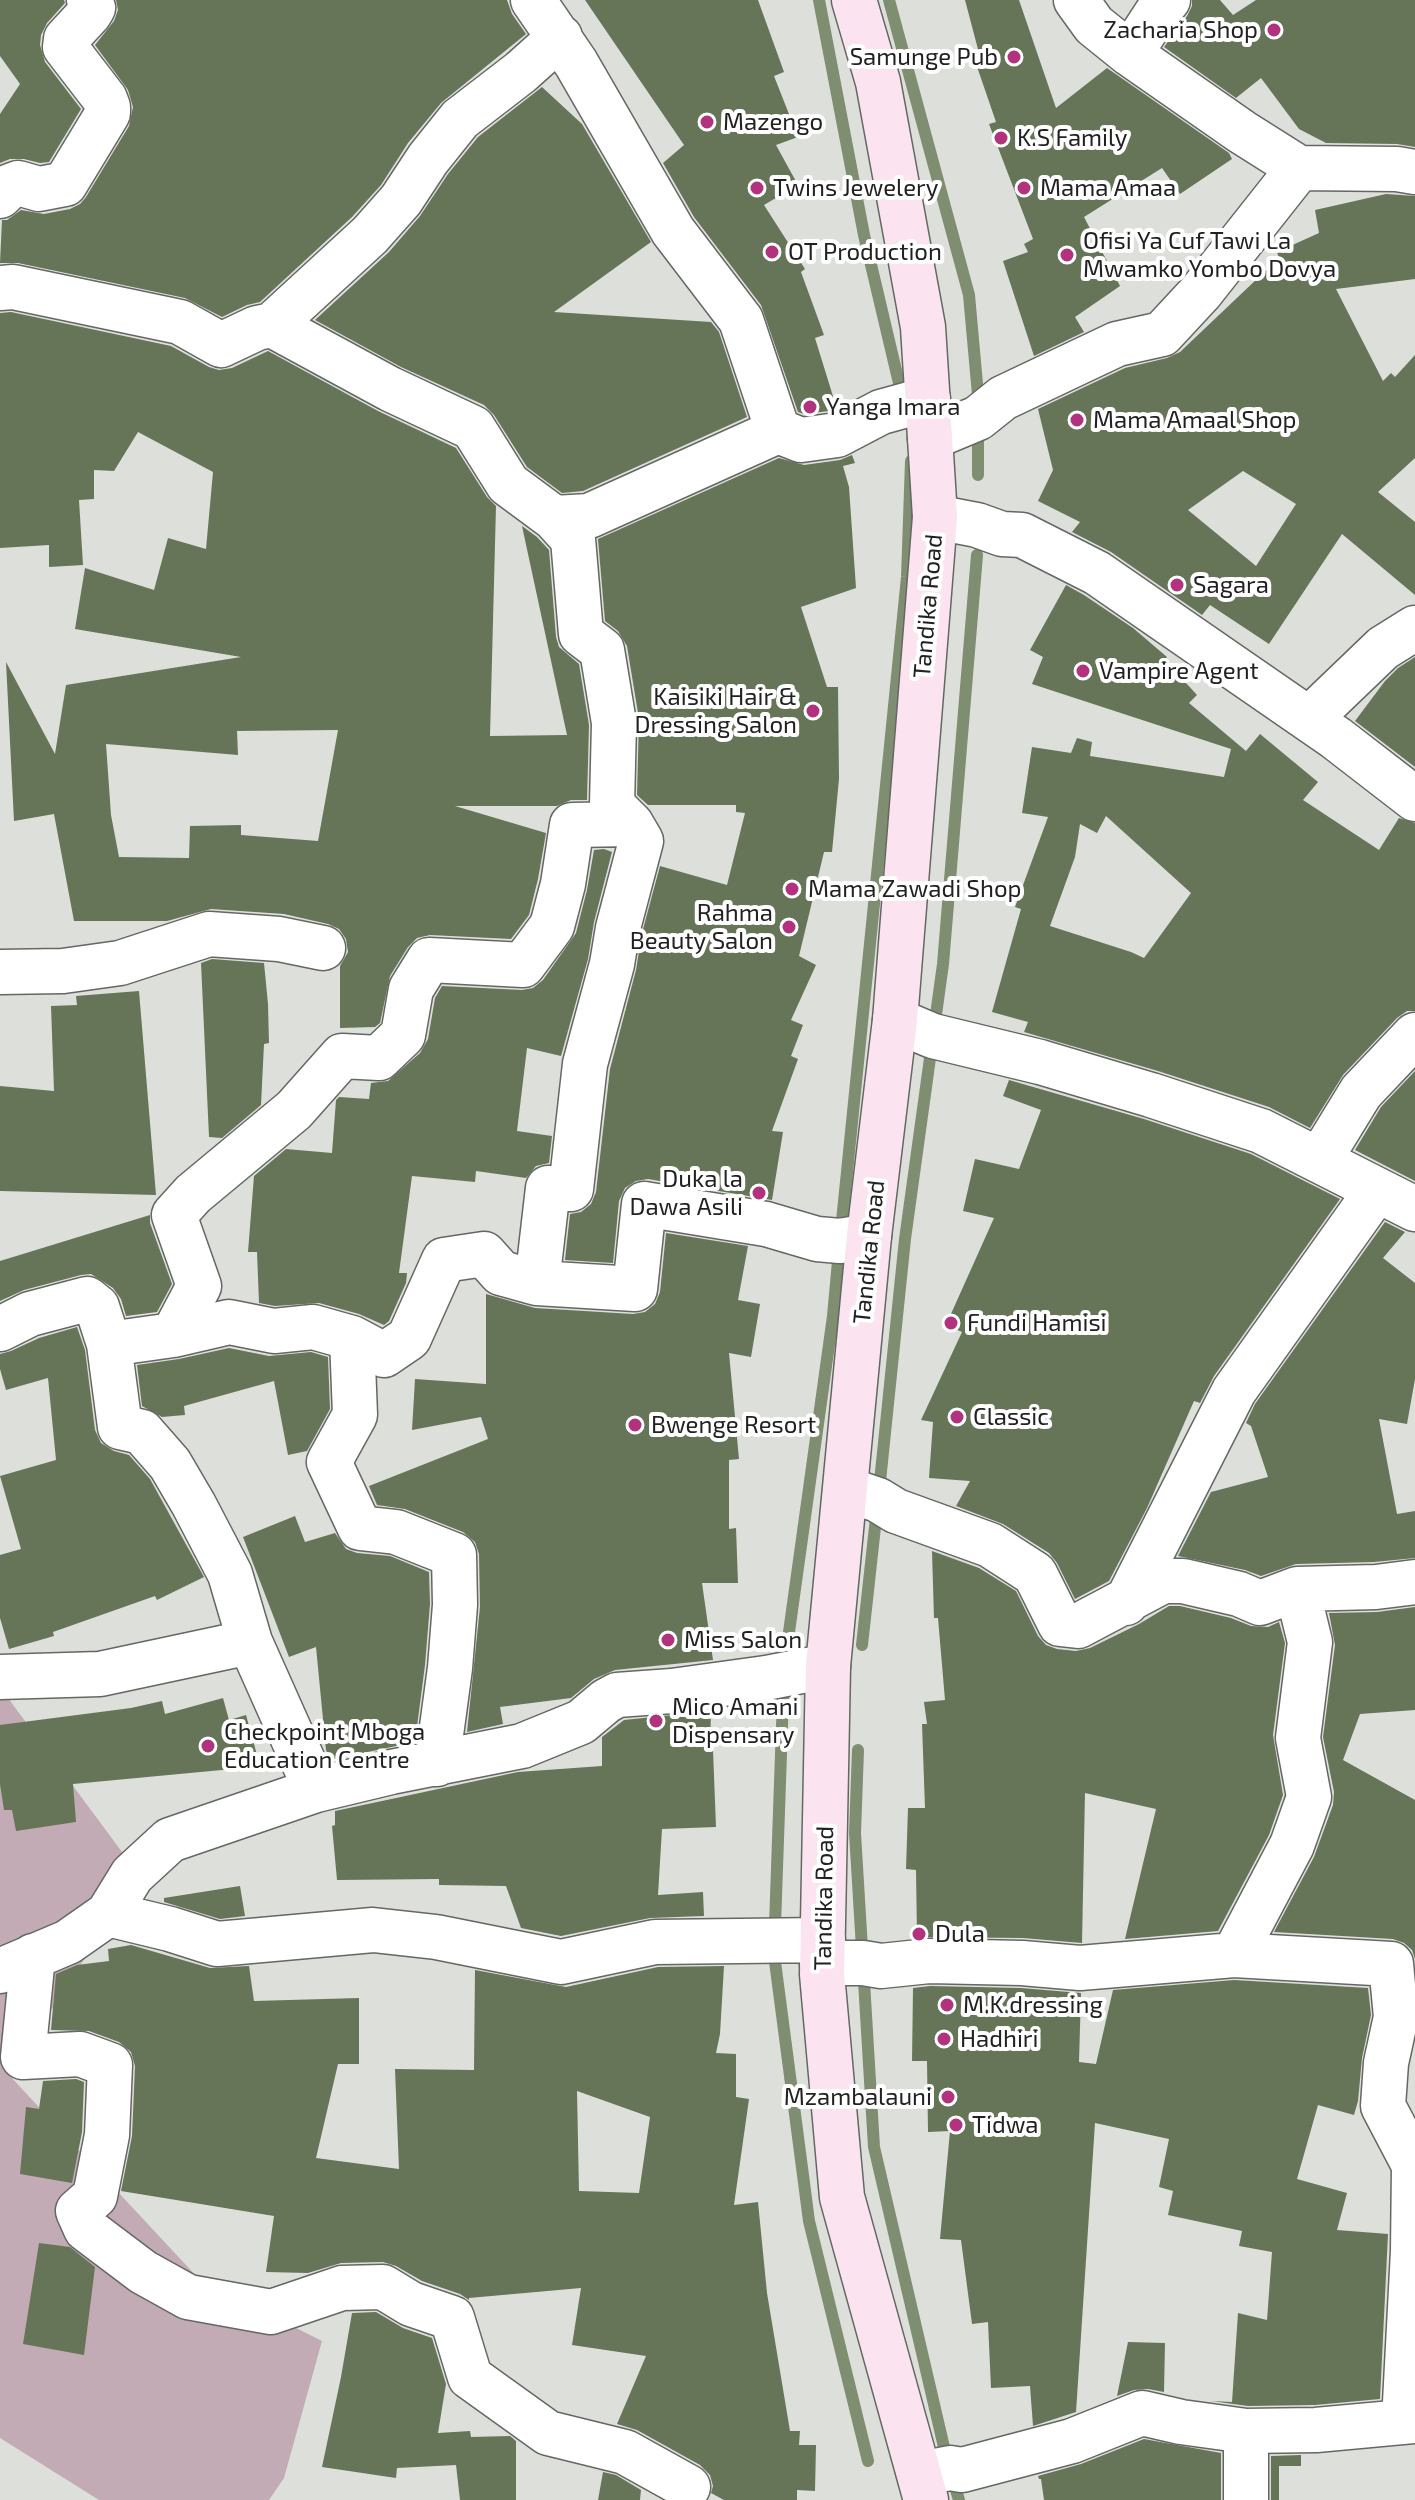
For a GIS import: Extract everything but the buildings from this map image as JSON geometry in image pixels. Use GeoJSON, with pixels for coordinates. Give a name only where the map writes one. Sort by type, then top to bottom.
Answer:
{"type":"FeatureCollection","features":[{"type":"Feature","properties":{"kind":"street"},"geometry":{"type":"LineString","coordinates":[[0,196],[18,183],[39,189],[65,184],[108,113],[105,99],[65,47],[66,39],[93,8],[89,0]]}},
{"type":"Feature","properties":{"kind":"street"},"geometry":{"type":"LineString","coordinates":[[533,0],[560,37],[673,231],[741,320],[778,431]]}},
{"type":"Feature","properties":{"kind":"street","name":"Tandika Road"},"geometry":{"type":"LineString","coordinates":[[854,0],[878,82],[923,327],[935,517],[895,1020],[869,1236],[828,1666],[822,1952],[842,2197],[917,2490]]}},
{"type":"Feature","properties":{"kind":"street"},"geometry":{"type":"LineString","coordinates":[[1076,0],[1094,25],[1130,54],[1299,168],[1415,172]]}},
{"type":"Feature","properties":{"kind":"street"},"geometry":{"type":"LineString","coordinates":[[1130,54],[1168,0]]}},
{"type":"Feature","properties":{"kind":"street"},"geometry":{"type":"LineString","coordinates":[[0,288],[13,287],[180,322],[221,345],[257,328],[272,325],[370,235],[401,200],[460,119],[560,37]]}},
{"type":"Feature","properties":{"kind":"street"},"geometry":{"type":"LineString","coordinates":[[554,518],[589,516],[778,431],[801,440],[837,435],[881,412],[929,418],[978,418],[1003,398],[1117,344],[1162,334],[1201,292],[1299,168]]}},
{"type":"Feature","properties":{"kind":"street"},"geometry":{"type":"LineString","coordinates":[[272,325],[390,389],[473,428],[508,484],[554,518],[573,539],[581,634],[602,650],[614,723],[612,805],[631,824],[641,841],[585,1064],[571,1189],[548,1188],[537,1283]]}},
{"type":"Feature","properties":{"kind":"street"},"geometry":{"type":"LineString","coordinates":[[935,517],[977,525],[1002,534],[1022,535],[1097,573],[1309,719],[1415,799]]}},
{"type":"Feature","properties":{"kind":"street"},"geometry":{"type":"LineString","coordinates":[[1309,719],[1383,648],[1415,628]]}},
{"type":"Feature","properties":{"kind":"street"},"geometry":{"type":"LineString","coordinates":[[173,1335],[199,1286],[174,1215],[193,1194],[294,1110],[342,1056],[379,1058],[403,1035],[411,989],[429,960],[523,965],[552,926],[563,884],[572,825],[631,824]]}},
{"type":"Feature","properties":{"kind":"street"},"geometry":{"type":"LineString","coordinates":[[0,972],[63,971],[120,963],[209,934],[279,939],[323,948]]}},
{"type":"Feature","properties":{"kind":"street"},"geometry":{"type":"LineString","coordinates":[[895,1020],[933,1036],[1040,1062],[1261,1131],[1415,1209]]}},
{"type":"Feature","properties":{"kind":"street"},"geometry":{"type":"LineString","coordinates":[[1320,1159],[1361,1092],[1415,1035]]}},
{"type":"Feature","properties":{"kind":"street"},"geometry":{"type":"LineString","coordinates":[[1126,1603],[1234,1391],[1377,1190]]}},
{"type":"Feature","properties":{"kind":"street"},"geometry":{"type":"LineString","coordinates":[[109,1344],[173,1335],[229,1322],[274,1331],[313,1327],[352,1338],[384,1355],[409,1338],[444,1260],[484,1254],[501,1273],[537,1283],[635,1289],[644,1204],[766,1224],[817,1239],[840,1241],[869,1236]]}},
{"type":"Feature","properties":{"kind":"street"},"geometry":{"type":"LineString","coordinates":[[0,1329],[30,1314],[87,1299],[97,1307],[109,1344],[120,1427],[142,1432],[170,1464],[230,1574],[250,1642],[316,1790]]}},
{"type":"Feature","properties":{"kind":"street"},"geometry":{"type":"LineString","coordinates":[[352,1338],[355,1415],[329,1462],[335,1476],[360,1528],[396,1532],[454,1555],[455,1605],[450,1668],[437,1764]]}},
{"type":"Feature","properties":{"kind":"street"},"geometry":{"type":"LineString","coordinates":[[846,1489],[990,1545],[1035,1574],[1060,1624],[1078,1626],[1163,1581],[1183,1581],[1239,1594],[1260,1603],[1297,1589],[1376,1587],[1415,1582]]}},
{"type":"Feature","properties":{"kind":"street"},"geometry":{"type":"LineString","coordinates":[[1234,1955],[1292,1845],[1309,1797],[1298,1738],[1310,1642],[1297,1589]]}},
{"type":"Feature","properties":{"kind":"street"},"geometry":{"type":"LineString","coordinates":[[0,1677],[100,1674],[250,1642]]}},
{"type":"Feature","properties":{"kind":"street"},"geometry":{"type":"LineString","coordinates":[[693,2496],[625,2452],[548,2433],[470,2377],[452,2318],[411,2304],[383,2287],[342,2288],[271,2312],[188,2297],[143,2272],[86,2229],[78,2211],[95,2196],[107,2135],[110,2065],[80,2054],[23,2057],[17,1963],[68,1942],[108,1914],[132,1875],[170,1840],[316,1790],[522,1746],[581,1722],[617,1695],[672,1691],[828,1666]]}},
{"type":"Feature","properties":{"kind":"street"},"geometry":{"type":"LineString","coordinates":[[108,1914],[217,1944],[373,1930],[436,1937],[561,1962],[655,1942],[822,1952],[881,1966],[929,1961],[1080,1968],[1234,1955],[1391,1964],[1396,2017],[1386,2063],[1383,2106],[1414,2165],[1410,2421],[1316,2430],[1246,2431],[1142,2413],[1072,2441],[962,2470],[950,2468],[917,2490]]}},
{"type":"Feature","properties":{"kind":"street"},"geometry":{"type":"LineString","coordinates":[[1246,2431],[1246,2500]]}},
{"type":"Feature","properties":{"kind":"shaded area"},"geometry":{"type":"Polygon","coordinates":[[[0,1662],[8,1698],[139,1875],[9,2075],[199,2279],[322,2341],[284,2478],[269,2500],[99,2500],[0,2438],[0,1662]]]}},
{"type":"Feature","properties":{"kind":"waterway"},"geometry":{"type":"LineString","coordinates":[[819,0],[864,235],[903,400]]}},
{"type":"Feature","properties":{"kind":"waterway"},"geometry":{"type":"LineString","coordinates":[[889,0],[969,295],[979,406]]}},
{"type":"Feature","properties":{"kind":"waterway"},"geometry":{"type":"LineString","coordinates":[[978,428],[978,475]]}},
{"type":"Feature","properties":{"kind":"waterway"},"geometry":{"type":"LineString","coordinates":[[841,1231],[907,577],[911,461]]}},
{"type":"Feature","properties":{"kind":"waterway"},"geometry":{"type":"LineString","coordinates":[[879,1491],[905,1239],[943,964],[977,555]]}},
{"type":"Feature","properties":{"kind":"waterway"},"geometry":{"type":"LineString","coordinates":[[839,1250],[833,1316],[784,1668],[774,1954],[809,2221],[868,2461]]}},
{"type":"Feature","properties":{"kind":"waterway"},"geometry":{"type":"LineString","coordinates":[[862,1645],[877,1509]]}},
{"type":"Feature","properties":{"kind":"waterway"},"geometry":{"type":"LineString","coordinates":[[858,1750],[855,1833],[874,2147],[959,2500]]}},
{"type":"Feature","properties":{"kind":"place","name":"Zacharia Shop"},"geometry":{"type":"Point","coordinates":[1274,30]}},
{"type":"Feature","properties":{"kind":"place","name":"Samunge Pub"},"geometry":{"type":"Point","coordinates":[1014,57]}},
{"type":"Feature","properties":{"kind":"place","name":"Mazengo"},"geometry":{"type":"Point","coordinates":[707,122]}},
{"type":"Feature","properties":{"kind":"place","name":"K.S Family"},"geometry":{"type":"Point","coordinates":[1001,138]}},
{"type":"Feature","properties":{"kind":"place","name":"Twins Jewelery"},"geometry":{"type":"Point","coordinates":[757,188]}},
{"type":"Feature","properties":{"kind":"place","name":"Mama Amaa"},"geometry":{"type":"Point","coordinates":[1024,188]}},
{"type":"Feature","properties":{"kind":"place","name":"OT Production"},"geometry":{"type":"Point","coordinates":[772,252]}},
{"type":"Feature","properties":{"kind":"place","name":"Ofisi Ya Cuf Tawi La Mwamko Yombo Dovya"},"geometry":{"type":"Point","coordinates":[1067,255]}},
{"type":"Feature","properties":{"kind":"place","name":"Yanga Imara"},"geometry":{"type":"Point","coordinates":[810,407]}},
{"type":"Feature","properties":{"kind":"place","name":"Mama Amaal Shop"},"geometry":{"type":"Point","coordinates":[1077,420]}},
{"type":"Feature","properties":{"kind":"place","name":"Sagara"},"geometry":{"type":"Point","coordinates":[1177,585]}},
{"type":"Feature","properties":{"kind":"place","name":"Vampire Agent"},"geometry":{"type":"Point","coordinates":[1083,671]}},
{"type":"Feature","properties":{"kind":"place","name":"Kaisiki Hair & Dressing Salon"},"geometry":{"type":"Point","coordinates":[813,711]}},
{"type":"Feature","properties":{"kind":"place","name":"Mama Zawadi Shop"},"geometry":{"type":"Point","coordinates":[792,889]}},
{"type":"Feature","properties":{"kind":"place","name":"Rahma Beauty Salon"},"geometry":{"type":"Point","coordinates":[789,927]}},
{"type":"Feature","properties":{"kind":"place","name":"Duka la Dawa Asili"},"geometry":{"type":"Point","coordinates":[759,1193]}},
{"type":"Feature","properties":{"kind":"place","name":"Fundi Hamisi"},"geometry":{"type":"Point","coordinates":[951,1323]}},
{"type":"Feature","properties":{"kind":"place","name":"Classic"},"geometry":{"type":"Point","coordinates":[957,1417]}},
{"type":"Feature","properties":{"kind":"place","name":"Bwenge Resort"},"geometry":{"type":"Point","coordinates":[635,1425]}},
{"type":"Feature","properties":{"kind":"place","name":"Miss Salon"},"geometry":{"type":"Point","coordinates":[668,1640]}},
{"type":"Feature","properties":{"kind":"place","name":"Mico Amani Dispensary"},"geometry":{"type":"Point","coordinates":[656,1721]}},
{"type":"Feature","properties":{"kind":"place","name":"Checkpoint Mboga Education Centre"},"geometry":{"type":"Point","coordinates":[208,1746]}},
{"type":"Feature","properties":{"kind":"place","name":"Dula"},"geometry":{"type":"Point","coordinates":[919,1934]}},
{"type":"Feature","properties":{"kind":"place","name":"M.K.dressing"},"geometry":{"type":"Point","coordinates":[947,2005]}},
{"type":"Feature","properties":{"kind":"place","name":"Hadhiri"},"geometry":{"type":"Point","coordinates":[944,2039]}},
{"type":"Feature","properties":{"kind":"place","name":"Mzambalauni"},"geometry":{"type":"Point","coordinates":[948,2097]}},
{"type":"Feature","properties":{"kind":"place","name":"Tidwa"},"geometry":{"type":"Point","coordinates":[956,2125]}}]}
